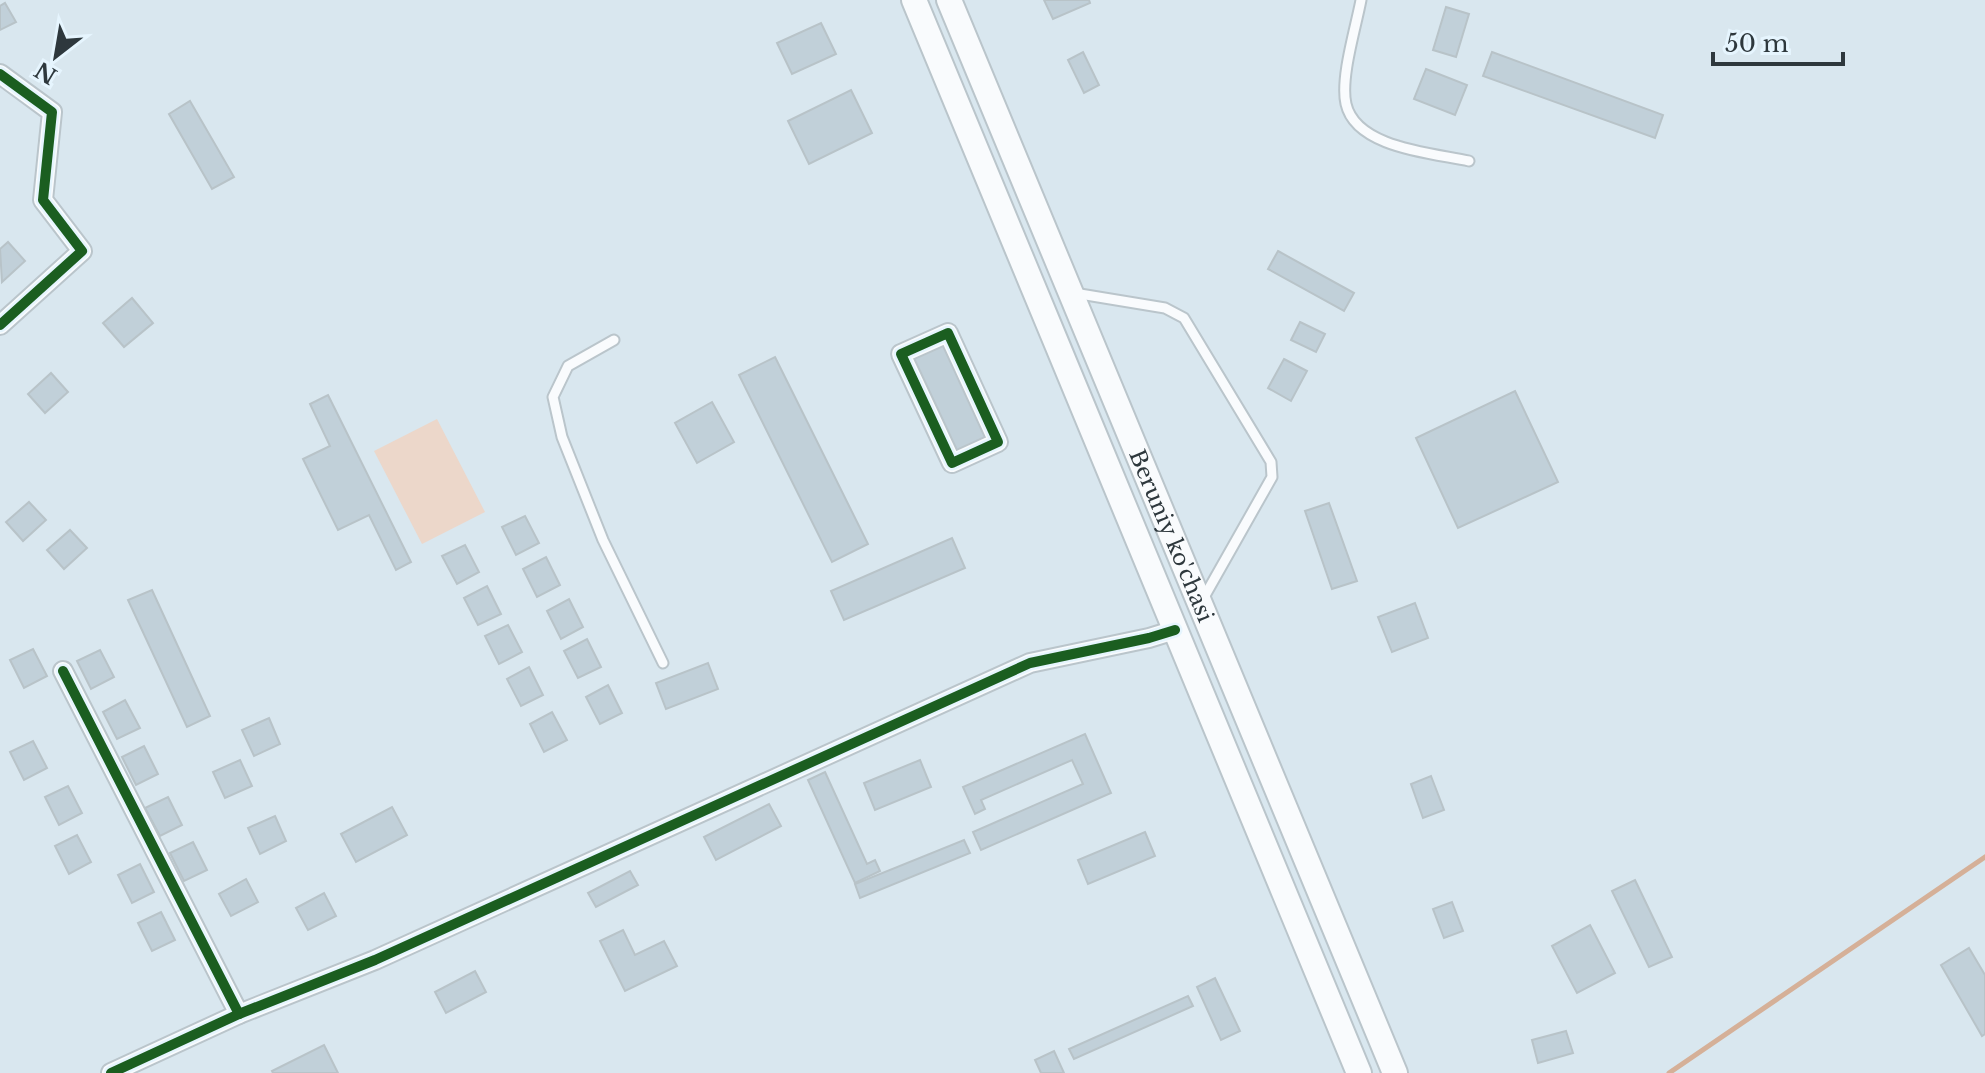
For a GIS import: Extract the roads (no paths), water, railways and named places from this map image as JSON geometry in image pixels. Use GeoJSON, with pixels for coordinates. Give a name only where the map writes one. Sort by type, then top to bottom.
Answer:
{"type":"FeatureCollection","features":[{"type":"Feature","properties":{"kind":"main road","name":"Beruniy ko'chasi"},"geometry":{"type":"LineString","coordinates":[[914,0],[1218,740],[1359,1073]]}},
{"type":"Feature","properties":{"kind":"main road","name":"Beruniy ko'chasi"},"geometry":{"type":"LineString","coordinates":[[949,0],[1395,1073]]}},
{"type":"Feature","properties":{"kind":"main road"},"geometry":{"type":"LineString","coordinates":[[1018,249],[1047,236]]}},
{"type":"Feature","properties":{"kind":"main road"},"geometry":{"type":"LineString","coordinates":[[1321,983],[1352,969]]}},
{"type":"Feature","properties":{"kind":"street"},"geometry":{"type":"LineString","coordinates":[[0,74],[52,112],[43,200],[82,251],[0,325]]}},
{"type":"Feature","properties":{"kind":"street"},"geometry":{"type":"LineString","coordinates":[[948,333],[998,442],[952,463],[901,354],[948,333]]}},
{"type":"Feature","properties":{"kind":"street"},"geometry":{"type":"LineString","coordinates":[[111,1073],[239,1014],[375,960],[1030,663],[1175,630]]}},
{"type":"Feature","properties":{"kind":"street"},"geometry":{"type":"LineString","coordinates":[[63,671],[239,1014]]}},
{"type":"Feature","properties":{"kind":"lane"},"geometry":{"type":"LineString","coordinates":[[1361,0],[1346,68],[1346,105],[1360,129],[1391,145],[1469,161]]}},
{"type":"Feature","properties":{"kind":"lane"},"geometry":{"type":"LineString","coordinates":[[1070,292],[1165,308],[1184,318],[1271,462],[1272,477],[1200,605]]}},
{"type":"Feature","properties":{"kind":"lane"},"geometry":{"type":"LineString","coordinates":[[614,340],[568,366],[553,397],[562,437],[603,540],[663,663]]}},
{"type":"Feature","properties":{"kind":"waterway"},"geometry":{"type":"LineString","coordinates":[[1669,1073],[1985,857]]}}]}
